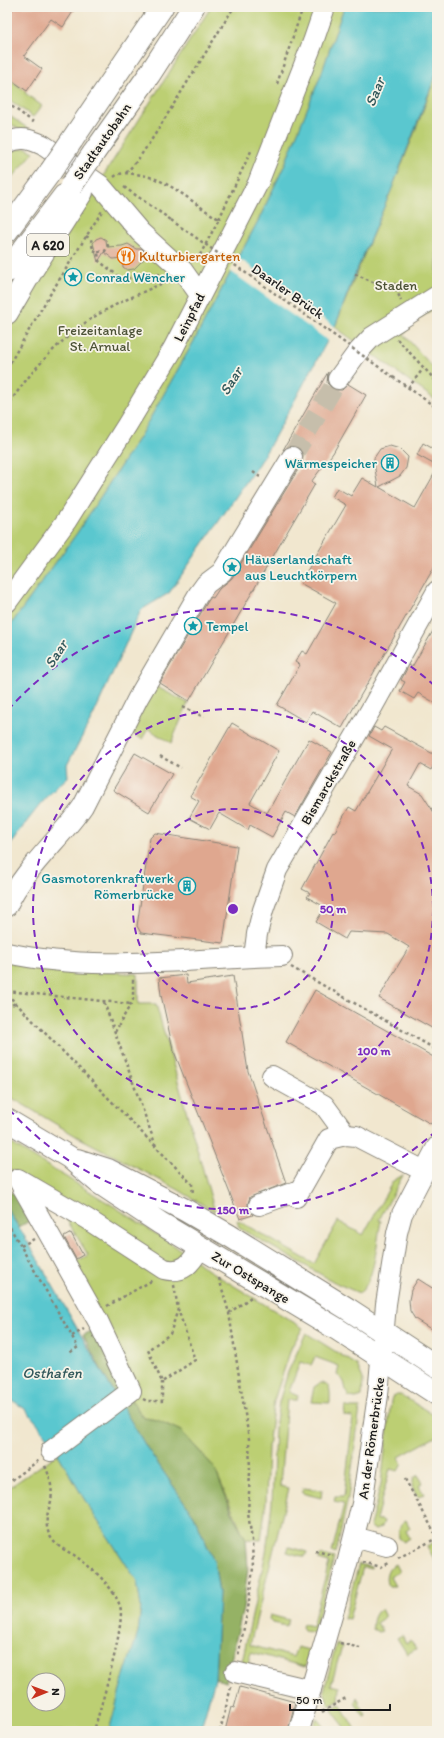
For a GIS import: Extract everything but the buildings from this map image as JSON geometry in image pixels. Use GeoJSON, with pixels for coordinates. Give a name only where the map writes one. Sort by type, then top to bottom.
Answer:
{"type":"FeatureCollection","features":[{"type":"Feature","properties":{"kind":"main road","name":"Stadtautobahn"},"geometry":{"type":"LineString","coordinates":[[7,231],[45,160],[68,137],[126,59],[162,7]]}},
{"type":"Feature","properties":{"kind":"main road","name":"A 620"},"geometry":{"type":"LineString","coordinates":[[7,313],[77,189],[98,158],[129,120],[149,75],[193,7]]}},
{"type":"Feature","properties":{"kind":"main road"},"geometry":{"type":"LineString","coordinates":[[7,205],[45,160]]}},
{"type":"Feature","properties":{"kind":"main road","name":"Stadtautobahn"},"geometry":{"type":"LineString","coordinates":[[7,272],[77,189]]}},
{"type":"Feature","properties":{"kind":"main road","name":"Zur Ostspange"},"geometry":{"type":"LineString","coordinates":[[7,1120],[69,1157],[98,1182],[201,1247],[337,1328],[381,1359],[437,1394]]}},
{"type":"Feature","properties":{"kind":"main road","name":"Zur Ostspange"},"geometry":{"type":"LineString","coordinates":[[69,1157],[108,1170],[185,1210],[243,1244],[437,1367]]}},
{"type":"Feature","properties":{"kind":"street","name":"Leinpfad"},"geometry":{"type":"LineString","coordinates":[[7,602],[67,520],[173,349],[258,183],[311,49],[325,7]]}},
{"type":"Feature","properties":{"kind":"street"},"geometry":{"type":"LineString","coordinates":[[7,143],[23,138],[45,160],[100,185],[140,232],[200,295]]}},
{"type":"Feature","properties":{"kind":"street"},"geometry":{"type":"LineString","coordinates":[[338,378],[364,344],[389,326],[437,296]]}},
{"type":"Feature","properties":{"kind":"street"},"geometry":{"type":"LineString","coordinates":[[7,906],[21,883],[72,822],[83,806],[138,698],[198,595],[206,584],[222,572],[292,457]]}},
{"type":"Feature","properties":{"kind":"street","name":"Bismarckstraße"},"geometry":{"type":"LineString","coordinates":[[254,956],[257,934],[263,910],[277,870],[373,706],[437,591]]}},
{"type":"Feature","properties":{"kind":"street"},"geometry":{"type":"LineString","coordinates":[[7,953],[78,963],[132,963],[254,956],[282,956]]}},
{"type":"Feature","properties":{"kind":"street"},"geometry":{"type":"LineString","coordinates":[[272,1076],[324,1105],[346,1135]]}},
{"type":"Feature","properties":{"kind":"street"},"geometry":{"type":"LineString","coordinates":[[259,1205],[298,1194],[329,1139],[346,1135],[356,1136],[424,1171]]}},
{"type":"Feature","properties":{"kind":"street","name":"An der Römerbrücke"},"geometry":{"type":"LineString","coordinates":[[299,1731],[354,1537],[368,1471],[383,1332],[397,1233],[402,1214],[437,1148]]}},
{"type":"Feature","properties":{"kind":"street"},"geometry":{"type":"LineString","coordinates":[[12,1177],[87,1219],[170,1270],[184,1268],[201,1247]]}},
{"type":"Feature","properties":{"kind":"street"},"geometry":{"type":"LineString","coordinates":[[12,1177],[98,1321],[129,1393],[46,1455]]}},
{"type":"Feature","properties":{"kind":"street"},"geometry":{"type":"LineString","coordinates":[[354,1537],[387,1546]]}},
{"type":"Feature","properties":{"kind":"street"},"geometry":{"type":"LineString","coordinates":[[235,1672],[311,1690]]}},
{"type":"Feature","properties":{"kind":"path"},"geometry":{"type":"LineString","coordinates":[[126,173],[137,161],[154,136],[234,7]]}},
{"type":"Feature","properties":{"kind":"path"},"geometry":{"type":"LineString","coordinates":[[277,85],[303,7]]}},
{"type":"Feature","properties":{"kind":"path"},"geometry":{"type":"LineString","coordinates":[[7,407],[43,361],[60,343],[82,325],[130,298],[165,282],[200,255],[219,219],[252,148]]}},
{"type":"Feature","properties":{"kind":"path"},"geometry":{"type":"LineString","coordinates":[[126,173],[145,175],[163,182],[219,219]]}},
{"type":"Feature","properties":{"kind":"path","name":"Daarler Brück"},"geometry":{"type":"LineString","coordinates":[[126,173],[115,175],[112,178],[437,408]]}},
{"type":"Feature","properties":{"kind":"path"},"geometry":{"type":"LineString","coordinates":[[7,368],[95,222]]}},
{"type":"Feature","properties":{"kind":"path"},"geometry":{"type":"LineString","coordinates":[[86,236],[91,239],[93,250],[98,252],[105,251],[108,246],[107,242]]}},
{"type":"Feature","properties":{"kind":"path"},"geometry":{"type":"LineString","coordinates":[[98,252],[99,261],[122,279],[179,272]]}},
{"type":"Feature","properties":{"kind":"path"},"geometry":{"type":"LineString","coordinates":[[355,274],[391,290]]}},
{"type":"Feature","properties":{"kind":"path"},"geometry":{"type":"LineString","coordinates":[[389,326],[400,343],[423,369],[437,382]]}},
{"type":"Feature","properties":{"kind":"path"},"geometry":{"type":"LineString","coordinates":[[408,388],[423,369]]}},
{"type":"Feature","properties":{"kind":"path"},"geometry":{"type":"LineString","coordinates":[[7,397],[11,400]]}},
{"type":"Feature","properties":{"kind":"path"},"geometry":{"type":"LineString","coordinates":[[253,472],[259,476]]}},
{"type":"Feature","properties":{"kind":"path"},"geometry":{"type":"LineString","coordinates":[[182,707],[204,717]]}},
{"type":"Feature","properties":{"kind":"path"},"geometry":{"type":"LineString","coordinates":[[160,756],[180,768]]}},
{"type":"Feature","properties":{"kind":"path"},"geometry":{"type":"LineString","coordinates":[[282,956],[290,966],[437,1050]]}},
{"type":"Feature","properties":{"kind":"path"},"geometry":{"type":"LineString","coordinates":[[115,1032],[133,1000],[132,963]]}},
{"type":"Feature","properties":{"kind":"path"},"geometry":{"type":"LineString","coordinates":[[7,992],[131,1004]]}},
{"type":"Feature","properties":{"kind":"path"},"geometry":{"type":"LineString","coordinates":[[7,992],[15,1003],[192,1184],[193,1195]]}},
{"type":"Feature","properties":{"kind":"path"},"geometry":{"type":"LineString","coordinates":[[104,1002],[158,1150]]}},
{"type":"Feature","properties":{"kind":"path"},"geometry":{"type":"LineString","coordinates":[[7,1008],[15,1003]]}},
{"type":"Feature","properties":{"kind":"path"},"geometry":{"type":"LineString","coordinates":[[7,1222],[78,1347],[68,1354]]}},
{"type":"Feature","properties":{"kind":"path"},"geometry":{"type":"LineString","coordinates":[[111,1304],[170,1270],[174,1283],[178,1309],[195,1360],[162,1382]]}},
{"type":"Feature","properties":{"kind":"path"},"geometry":{"type":"LineString","coordinates":[[219,1276],[229,1314],[249,1439],[250,1472],[248,1513],[252,1540],[253,1568],[248,1609],[235,1672],[220,1731]]}},
{"type":"Feature","properties":{"kind":"path"},"geometry":{"type":"LineString","coordinates":[[229,1314],[255,1294]]}},
{"type":"Feature","properties":{"kind":"path"},"geometry":{"type":"LineString","coordinates":[[129,1393],[137,1393],[147,1402],[162,1401],[162,1382],[148,1350],[170,1334],[178,1309]]}},
{"type":"Feature","properties":{"kind":"path"},"geometry":{"type":"LineString","coordinates":[[7,1484],[46,1455],[52,1490],[51,1500],[46,1514],[46,1525],[52,1539],[57,1546],[75,1555],[109,1587],[120,1608],[120,1621],[111,1668],[94,1731]]}},
{"type":"Feature","properties":{"kind":"path"},"geometry":{"type":"LineString","coordinates":[[405,1480],[437,1537]]}},
{"type":"Feature","properties":{"kind":"path"},"geometry":{"type":"LineString","coordinates":[[315,1551],[335,1556]]}},
{"type":"Feature","properties":{"kind":"path"},"geometry":{"type":"LineString","coordinates":[[343,1644],[360,1648]]}},
{"type":"Feature","properties":{"kind":"path"},"geometry":{"type":"LineString","coordinates":[[322,1712],[346,1698]]}},
{"type":"Feature","properties":{"kind":"green space","name":"Freizeitanlage St. Arnual"},"geometry":{"type":"Polygon","coordinates":[[[211,7],[344,7],[322,72],[285,164],[259,219],[194,341],[140,436],[77,533],[7,630],[7,331],[84,206],[211,7]]]}},
{"type":"Feature","properties":{"kind":"green space","name":"Staden"},"geometry":{"type":"Polygon","coordinates":[[[437,72],[437,306],[411,324],[404,335],[437,372],[437,401],[335,327],[413,136],[437,72]]]}},
{"type":"Feature","properties":{"kind":"green space"},"geometry":{"type":"Polygon","coordinates":[[[7,78],[26,91],[25,93],[42,106],[33,117],[7,98],[7,78]]]}},
{"type":"Feature","properties":{"kind":"green space"},"geometry":{"type":"Polygon","coordinates":[[[7,114],[36,134],[21,131],[7,121],[7,114]]]}},
{"type":"Feature","properties":{"kind":"green space"},"geometry":{"type":"Polygon","coordinates":[[[26,148],[34,152],[7,184],[7,151],[26,148]]]}},
{"type":"Feature","properties":{"kind":"green space"},"geometry":{"type":"Polygon","coordinates":[[[153,685],[188,703],[171,743],[148,729],[142,739],[128,731],[153,685]]]}},
{"type":"Feature","properties":{"kind":"green space"},"geometry":{"type":"Polygon","coordinates":[[[7,958],[78,970],[138,974],[138,1004],[156,1004],[215,1212],[177,1189],[76,1136],[7,1095],[7,958]]]}},
{"type":"Feature","properties":{"kind":"green space"},"geometry":{"type":"Polygon","coordinates":[[[7,1141],[115,1207],[187,1254],[205,1268],[303,1328],[292,1346],[274,1400],[268,1447],[266,1502],[261,1540],[246,1539],[214,1467],[181,1431],[157,1420],[144,1418],[129,1397],[72,1264],[88,1255],[67,1220],[80,1211],[7,1168],[7,1141]]]}},
{"type":"Feature","properties":{"kind":"green space"},"geometry":{"type":"Polygon","coordinates":[[[403,1175],[379,1220],[381,1221],[372,1271],[369,1280],[359,1293],[336,1283],[239,1228],[237,1220],[314,1264],[338,1221],[363,1235],[393,1181],[403,1175]]]}},
{"type":"Feature","properties":{"kind":"green space"},"geometry":{"type":"Polygon","coordinates":[[[7,1190],[17,1196],[33,1219],[19,1227],[7,1209],[7,1190]]]}},
{"type":"Feature","properties":{"kind":"green space"},"geometry":{"type":"Polygon","coordinates":[[[98,1328],[125,1392],[144,1418],[157,1420],[181,1431],[214,1467],[235,1519],[246,1539],[248,1568],[243,1608],[226,1682],[215,1679],[219,1593],[214,1561],[194,1516],[147,1448],[110,1386],[83,1335],[98,1328]]]}},
{"type":"Feature","properties":{"kind":"green space"},"geometry":{"type":"Polygon","coordinates":[[[306,1333],[357,1365],[363,1379],[362,1396],[356,1398],[349,1397],[343,1380],[337,1375],[339,1366],[315,1357],[311,1365],[300,1362],[289,1392],[298,1396],[297,1400],[287,1400],[280,1486],[289,1488],[250,1645],[293,1657],[297,1647],[309,1650],[305,1667],[251,1652],[248,1664],[255,1669],[241,1666],[266,1552],[272,1503],[275,1428],[279,1402],[288,1372],[306,1333]]]}},
{"type":"Feature","properties":{"kind":"green space"},"geometry":{"type":"Polygon","coordinates":[[[320,1383],[327,1385],[330,1390],[330,1403],[311,1402],[314,1387],[320,1383]]]}},
{"type":"Feature","properties":{"kind":"green space"},"geometry":{"type":"Polygon","coordinates":[[[401,1395],[437,1417],[437,1436],[399,1457],[402,1464],[398,1471],[390,1469],[376,1519],[384,1521],[382,1527],[375,1530],[370,1526],[381,1484],[391,1401],[392,1397],[401,1395]]]}},
{"type":"Feature","properties":{"kind":"green space"},"geometry":{"type":"Polygon","coordinates":[[[345,1406],[350,1408],[360,1408],[348,1498],[336,1553],[332,1552],[344,1504],[334,1502],[335,1497],[344,1497],[353,1417],[344,1416],[345,1406]]]}},
{"type":"Feature","properties":{"kind":"green space"},"geometry":{"type":"Polygon","coordinates":[[[58,1454],[90,1509],[137,1581],[141,1607],[138,1633],[125,1672],[109,1731],[7,1731],[7,1489],[58,1454]]]}},
{"type":"Feature","properties":{"kind":"green space"},"geometry":{"type":"Polygon","coordinates":[[[418,1475],[423,1483],[419,1486],[424,1494],[419,1497],[416,1495],[412,1486],[414,1478],[418,1475]]]}},
{"type":"Feature","properties":{"kind":"green space"},"geometry":{"type":"Polygon","coordinates":[[[303,1488],[322,1490],[321,1498],[302,1493],[303,1488]]]}},
{"type":"Feature","properties":{"kind":"green space"},"geometry":{"type":"Polygon","coordinates":[[[406,1520],[410,1528],[406,1531],[410,1538],[404,1542],[399,1538],[399,1533],[401,1525],[406,1520]]]}},
{"type":"Feature","properties":{"kind":"green space"},"geometry":{"type":"Polygon","coordinates":[[[436,1541],[437,1542],[436,1563],[427,1546],[436,1541]]]}},
{"type":"Feature","properties":{"kind":"green space"},"geometry":{"type":"Polygon","coordinates":[[[289,1547],[307,1552],[305,1557],[287,1552],[289,1547]]]}},
{"type":"Feature","properties":{"kind":"green space"},"geometry":{"type":"Polygon","coordinates":[[[320,1555],[334,1558],[314,1633],[305,1631],[302,1627],[303,1624],[312,1626],[329,1563],[319,1560],[320,1555]]]}},
{"type":"Feature","properties":{"kind":"green space"},"geometry":{"type":"Polygon","coordinates":[[[359,1564],[371,1567],[371,1569],[363,1567],[349,1619],[344,1618],[359,1564]]]}},
{"type":"Feature","properties":{"kind":"green space"},"geometry":{"type":"Polygon","coordinates":[[[395,1564],[399,1572],[390,1577],[395,1586],[388,1586],[386,1580],[387,1574],[390,1568],[395,1564]]]}},
{"type":"Feature","properties":{"kind":"green space"},"geometry":{"type":"Polygon","coordinates":[[[381,1609],[385,1617],[376,1623],[382,1631],[378,1632],[373,1629],[373,1623],[375,1615],[381,1609]]]}},
{"type":"Feature","properties":{"kind":"green space"},"geometry":{"type":"Polygon","coordinates":[[[270,1615],[289,1620],[286,1626],[272,1623],[269,1619],[270,1615]]]}},
{"type":"Feature","properties":{"kind":"green space"},"geometry":{"type":"Polygon","coordinates":[[[402,1635],[406,1643],[411,1640],[416,1649],[407,1654],[397,1638],[402,1635]]]}},
{"type":"Feature","properties":{"kind":"green space"},"geometry":{"type":"Polygon","coordinates":[[[336,1644],[342,1646],[331,1685],[340,1687],[339,1700],[329,1705],[324,1691],[336,1644]]]}},
{"type":"Feature","properties":{"kind":"green space"},"geometry":{"type":"Polygon","coordinates":[[[357,1698],[366,1715],[364,1716],[355,1703],[357,1698]]]}},
{"type":"Feature","properties":{"kind":"green space"},"geometry":{"type":"Polygon","coordinates":[[[340,1704],[356,1731],[348,1731],[331,1709],[340,1704]]]}},
{"type":"Feature","properties":{"kind":"green space"},"geometry":{"type":"Polygon","coordinates":[[[316,1719],[320,1721],[328,1731],[313,1731],[316,1719]]]}},
{"type":"Feature","properties":{"kind":"water","name":"Saar"},"geometry":{"type":"Polygon","coordinates":[[[344,7],[437,7],[437,72],[391,191],[353,279],[335,327],[269,447],[169,593],[141,610],[93,716],[67,765],[68,777],[35,811],[7,850],[7,630],[77,533],[140,436],[194,341],[259,219],[285,164],[322,72],[344,7]]]}},
{"type":"Feature","properties":{"kind":"water","name":"Osthafen"},"geometry":{"type":"Polygon","coordinates":[[[7,1209],[28,1242],[147,1448],[194,1516],[214,1561],[219,1593],[215,1679],[200,1731],[109,1731],[125,1672],[138,1633],[141,1607],[137,1581],[90,1509],[58,1454],[38,1424],[25,1409],[15,1402],[7,1400],[7,1209]]]}},
{"type":"Feature","properties":{"kind":"pier"},"geometry":{"type":"Polygon","coordinates":[[[237,257],[337,328],[330,342],[230,271],[237,257]]]}},
{"type":"Feature","properties":{"kind":"tunnel"},"geometry":{"type":"LineString","coordinates":[[292,457],[338,379]]}},
{"type":"Feature","properties":{"kind":"place","name":"Kulturbiergarten"},"geometry":{"type":"Point","coordinates":[126,256]}},
{"type":"Feature","properties":{"kind":"place","name":"Conrad Wëncher"},"geometry":{"type":"Point","coordinates":[73,277]}},
{"type":"Feature","properties":{"kind":"place","name":"Wärmespeicher"},"geometry":{"type":"Point","coordinates":[390,463]}},
{"type":"Feature","properties":{"kind":"place","name":"Häuserlandschaft aus Leuchtkörpern"},"geometry":{"type":"Point","coordinates":[232,567]}},
{"type":"Feature","properties":{"kind":"place","name":"Tempel"},"geometry":{"type":"Point","coordinates":[193,626]}},
{"type":"Feature","properties":{"kind":"place","name":"Gasmotorenkraftwerk Römerbrücke"},"geometry":{"type":"Point","coordinates":[187,886]}}]}
